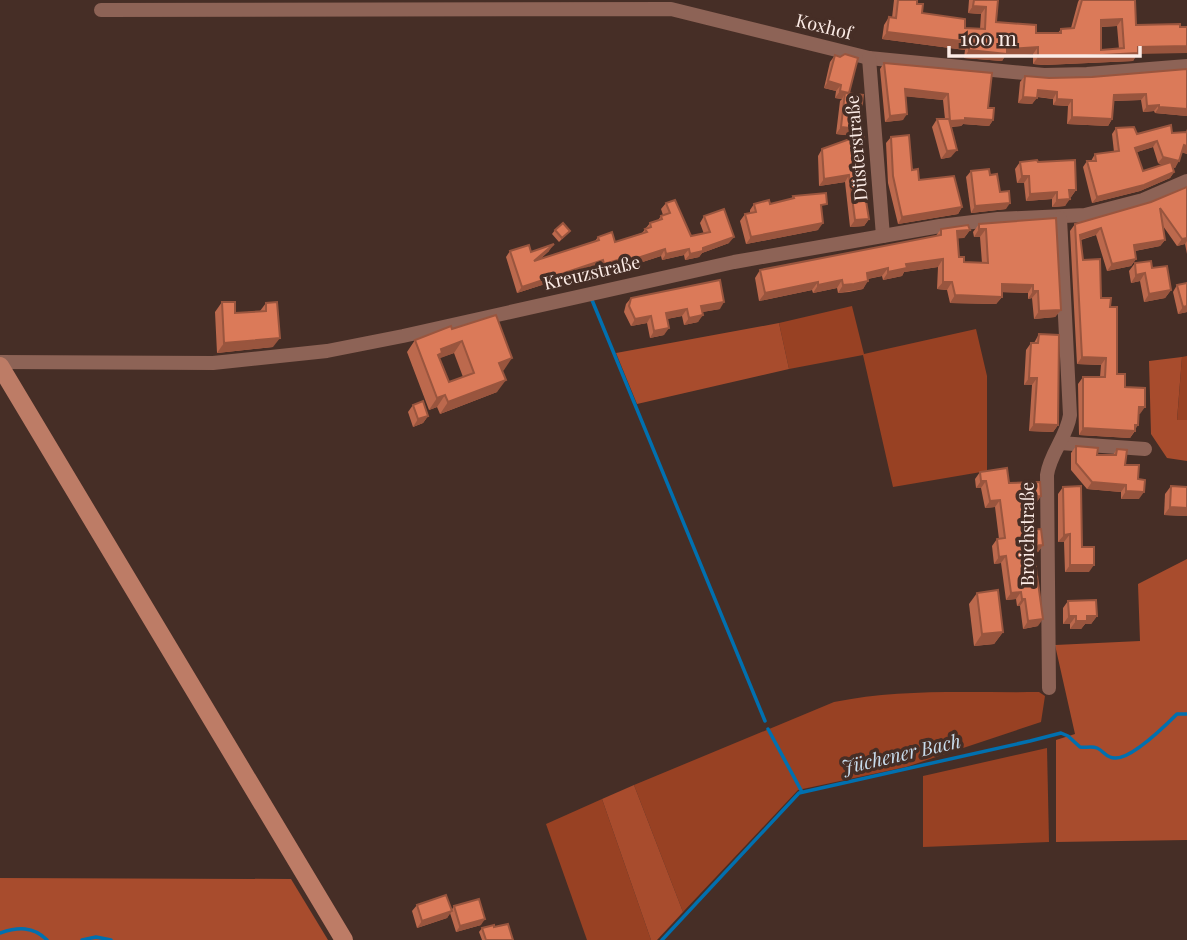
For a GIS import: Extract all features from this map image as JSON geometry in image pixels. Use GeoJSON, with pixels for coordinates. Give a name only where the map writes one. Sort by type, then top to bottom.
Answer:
{"type":"FeatureCollection","features":[{"type":"Feature","properties":{"kind":"main road"},"geometry":{"type":"LineString","coordinates":[[0,364],[344,940]]}},
{"type":"Feature","properties":{"kind":"street","name":"Koxhof"},"geometry":{"type":"LineString","coordinates":[[102,10],[671,9],[869,58],[1044,75],[1187,66]]}},
{"type":"Feature","properties":{"kind":"street","name":"Düsterstraße"},"geometry":{"type":"LineString","coordinates":[[869,58],[883,236]]}},
{"type":"Feature","properties":{"kind":"street","name":"Kreuzstraße"},"geometry":{"type":"LineString","coordinates":[[0,364],[213,363],[327,351],[678,273],[979,221],[1060,218],[1111,209],[1167,191],[1187,181]]}},
{"type":"Feature","properties":{"kind":"street","name":"Broichstraße"},"geometry":{"type":"LineString","coordinates":[[1049,688],[1046,480],[1049,463],[1067,429],[1070,415],[1060,218]]}},
{"type":"Feature","properties":{"kind":"street"},"geometry":{"type":"LineString","coordinates":[[1060,443],[1145,449]]}},
{"type":"Feature","properties":{"kind":"shaded area"},"geometry":{"type":"Polygon","coordinates":[[[852,306],[864,354],[976,329],[987,376],[987,471],[893,487],[863,355],[789,369],[779,323],[852,306]]]}},
{"type":"Feature","properties":{"kind":"shaded area"},"geometry":{"type":"Polygon","coordinates":[[[779,323],[789,369],[637,404],[616,353],[779,323]]]}},
{"type":"Feature","properties":{"kind":"shaded area"},"geometry":{"type":"Polygon","coordinates":[[[1187,356],[1187,420],[1177,421],[1182,357],[1187,356]]]}},
{"type":"Feature","properties":{"kind":"shaded area"},"geometry":{"type":"Polygon","coordinates":[[[1182,357],[1177,420],[1187,420],[1187,461],[1167,458],[1151,434],[1149,361],[1182,357]]]}},
{"type":"Feature","properties":{"kind":"shaded area"},"geometry":{"type":"Polygon","coordinates":[[[1187,559],[1187,840],[1056,842],[1056,740],[1075,734],[1055,645],[1140,641],[1138,584],[1187,559]]]}},
{"type":"Feature","properties":{"kind":"shaded area"},"geometry":{"type":"Polygon","coordinates":[[[1039,692],[1045,696],[1041,722],[906,767],[798,790],[683,912],[634,785],[834,702],[910,693],[1039,692]]]}},
{"type":"Feature","properties":{"kind":"shaded area"},"geometry":{"type":"Polygon","coordinates":[[[1047,748],[1049,842],[923,847],[923,776],[1047,748]]]}},
{"type":"Feature","properties":{"kind":"shaded area"},"geometry":{"type":"Polygon","coordinates":[[[634,785],[683,912],[657,940],[651,940],[602,799],[634,785]]]}},
{"type":"Feature","properties":{"kind":"shaded area"},"geometry":{"type":"Polygon","coordinates":[[[602,799],[651,940],[587,940],[546,824],[602,799]]]}},
{"type":"Feature","properties":{"kind":"shaded area"},"geometry":{"type":"Polygon","coordinates":[[[0,878],[291,879],[328,940],[0,940],[0,878]]]}},
{"type":"Feature","properties":{"kind":"building"},"geometry":{"type":"Polygon","coordinates":[[[898,0],[917,0],[917,4],[923,4],[922,13],[965,19],[965,28],[985,29],[986,7],[973,6],[974,0],[998,0],[996,22],[1036,25],[1036,33],[1061,33],[1061,29],[1074,28],[1082,0],[1135,0],[1136,25],[1180,24],[1180,27],[1187,27],[1187,46],[1138,47],[1138,53],[1038,57],[1038,47],[1007,49],[1007,54],[969,50],[970,42],[887,32],[889,17],[896,18],[898,0]],[[1122,19],[1101,20],[1101,50],[1124,48],[1122,19]]]}},
{"type":"Feature","properties":{"kind":"building"},"geometry":{"type":"Polygon","coordinates":[[[845,54],[858,58],[849,93],[840,91],[841,85],[828,81],[835,55],[840,57],[845,54]]]}},
{"type":"Feature","properties":{"kind":"building"},"geometry":{"type":"Polygon","coordinates":[[[884,63],[992,73],[988,108],[994,108],[993,120],[965,118],[950,121],[948,94],[905,89],[907,114],[890,116],[884,63]]]}},
{"type":"Feature","properties":{"kind":"building"},"geometry":{"type":"Polygon","coordinates":[[[1187,69],[1187,109],[1147,106],[1146,94],[1114,95],[1112,119],[1072,117],[1072,100],[1057,99],[1057,92],[1038,90],[1037,98],[1023,97],[1025,76],[1092,77],[1187,69]]]}},
{"type":"Feature","properties":{"kind":"building"},"geometry":{"type":"Polygon","coordinates":[[[845,93],[863,95],[859,129],[841,127],[845,93]]]}},
{"type":"Feature","properties":{"kind":"building"},"geometry":{"type":"Polygon","coordinates":[[[937,119],[949,119],[957,150],[947,151],[937,119]]]}},
{"type":"Feature","properties":{"kind":"building"},"geometry":{"type":"Polygon","coordinates":[[[1171,125],[1172,133],[1187,132],[1187,146],[1184,145],[1179,161],[1163,157],[1157,141],[1135,148],[1143,171],[1171,162],[1174,172],[1144,185],[1097,197],[1087,161],[1096,161],[1095,154],[1119,151],[1116,128],[1134,127],[1137,134],[1171,125]]]}},
{"type":"Feature","properties":{"kind":"building"},"geometry":{"type":"Polygon","coordinates":[[[909,135],[912,170],[918,169],[919,180],[954,176],[962,207],[902,217],[893,176],[891,137],[909,135]]]}},
{"type":"Feature","properties":{"kind":"building"},"geometry":{"type":"Polygon","coordinates":[[[858,136],[857,138],[864,137],[866,163],[860,164],[869,219],[855,220],[849,175],[824,179],[822,149],[858,136]]]}},
{"type":"Feature","properties":{"kind":"building"},"geometry":{"type":"Polygon","coordinates":[[[1075,160],[1076,190],[1069,190],[1070,199],[1057,200],[1057,192],[1030,194],[1029,176],[1022,176],[1020,162],[1075,160]]]}},
{"type":"Feature","properties":{"kind":"building"},"geometry":{"type":"Polygon","coordinates":[[[989,169],[990,175],[997,174],[1000,192],[1009,191],[1010,203],[975,206],[971,171],[989,169]]]}},
{"type":"Feature","properties":{"kind":"building"},"geometry":{"type":"Polygon","coordinates":[[[1187,187],[1187,238],[1182,239],[1160,208],[1165,240],[1134,245],[1136,259],[1112,264],[1101,228],[1080,235],[1083,260],[1100,259],[1101,298],[1111,298],[1110,307],[1117,307],[1117,374],[1125,374],[1125,387],[1145,388],[1145,407],[1139,407],[1135,431],[1083,428],[1083,377],[1105,377],[1106,358],[1082,357],[1075,224],[1151,202],[1187,187]]]}},
{"type":"Feature","properties":{"kind":"building"},"geometry":{"type":"Polygon","coordinates":[[[826,193],[827,204],[821,205],[823,223],[751,237],[745,214],[756,212],[754,204],[769,200],[770,204],[794,198],[793,196],[826,193]]]}},
{"type":"Feature","properties":{"kind":"building"},"geometry":{"type":"Polygon","coordinates":[[[675,200],[691,236],[710,232],[704,216],[724,209],[734,237],[690,254],[689,249],[666,254],[665,249],[622,263],[621,259],[604,264],[603,260],[522,287],[510,251],[529,245],[531,252],[554,244],[534,261],[599,240],[598,237],[612,232],[615,242],[647,232],[645,229],[651,227],[650,223],[670,213],[666,203],[675,200]]]}},
{"type":"Feature","properties":{"kind":"building"},"geometry":{"type":"Polygon","coordinates":[[[1056,218],[1061,310],[1039,311],[1038,291],[1033,291],[1033,285],[1002,284],[1002,297],[955,295],[952,282],[943,282],[943,259],[906,264],[907,268],[888,272],[888,268],[867,273],[868,281],[854,284],[843,285],[842,280],[818,285],[818,282],[765,293],[760,270],[941,235],[941,229],[968,225],[970,230],[957,231],[959,257],[964,257],[964,262],[988,263],[986,229],[979,229],[979,224],[1056,218]]]}},
{"type":"Feature","properties":{"kind":"building"},"geometry":{"type":"Polygon","coordinates":[[[563,223],[570,231],[562,238],[555,230],[563,223]]]}},
{"type":"Feature","properties":{"kind":"building"},"geometry":{"type":"Polygon","coordinates":[[[1151,261],[1152,268],[1167,266],[1171,290],[1149,294],[1145,273],[1136,275],[1135,263],[1151,261]]]}},
{"type":"Feature","properties":{"kind":"building"},"geometry":{"type":"Polygon","coordinates":[[[720,280],[724,302],[701,306],[703,315],[689,318],[687,309],[666,313],[669,328],[654,331],[651,316],[635,319],[629,306],[631,298],[720,280]]]}},
{"type":"Feature","properties":{"kind":"building"},"geometry":{"type":"Polygon","coordinates":[[[1187,283],[1187,306],[1183,307],[1177,285],[1187,283]]]}},
{"type":"Feature","properties":{"kind":"building"},"geometry":{"type":"Polygon","coordinates":[[[222,302],[235,302],[235,313],[266,311],[266,303],[277,302],[280,338],[224,343],[222,302]]]}},
{"type":"Feature","properties":{"kind":"building"},"geometry":{"type":"Polygon","coordinates":[[[496,315],[512,358],[499,363],[506,380],[448,402],[445,395],[437,398],[415,340],[451,326],[452,329],[496,315]],[[462,341],[441,349],[442,353],[438,355],[449,382],[474,373],[462,341]]]}},
{"type":"Feature","properties":{"kind":"building"},"geometry":{"type":"Polygon","coordinates":[[[1039,334],[1059,335],[1058,425],[1034,424],[1037,378],[1029,378],[1031,343],[1038,343],[1039,334]]]}},
{"type":"Feature","properties":{"kind":"building"},"geometry":{"type":"Polygon","coordinates":[[[423,401],[428,416],[418,419],[413,405],[423,401]]]}},
{"type":"Feature","properties":{"kind":"building"},"geometry":{"type":"Polygon","coordinates":[[[1076,446],[1098,448],[1097,455],[1116,455],[1117,449],[1127,450],[1125,465],[1139,465],[1138,479],[1145,480],[1144,492],[1126,491],[1126,485],[1092,482],[1076,463],[1076,446]]]}},
{"type":"Feature","properties":{"kind":"building"},"geometry":{"type":"Polygon","coordinates":[[[1007,468],[1009,483],[1040,482],[1041,496],[1023,497],[1027,530],[1041,529],[1043,545],[1033,546],[1043,619],[1028,621],[1025,599],[1022,599],[1021,592],[1011,593],[1006,556],[999,557],[997,539],[1005,538],[1000,500],[990,501],[986,481],[981,481],[980,472],[1007,468]]]}},
{"type":"Feature","properties":{"kind":"building"},"geometry":{"type":"Polygon","coordinates":[[[1081,486],[1082,547],[1094,547],[1094,565],[1070,565],[1070,534],[1064,535],[1063,487],[1081,486]]]}},
{"type":"Feature","properties":{"kind":"building"},"geometry":{"type":"Polygon","coordinates":[[[1171,486],[1187,487],[1187,508],[1170,507],[1171,486]]]}},
{"type":"Feature","properties":{"kind":"building"},"geometry":{"type":"Polygon","coordinates":[[[998,590],[1003,632],[982,634],[977,593],[998,590]]]}},
{"type":"Feature","properties":{"kind":"building"},"geometry":{"type":"Polygon","coordinates":[[[1096,600],[1097,616],[1087,616],[1087,621],[1076,621],[1076,616],[1069,616],[1068,601],[1096,600]]]}},
{"type":"Feature","properties":{"kind":"building"},"geometry":{"type":"Polygon","coordinates":[[[446,895],[452,911],[422,921],[417,905],[446,895]]]}},
{"type":"Feature","properties":{"kind":"building"},"geometry":{"type":"Polygon","coordinates":[[[479,899],[485,919],[460,926],[454,906],[479,899]]]}},
{"type":"Feature","properties":{"kind":"building"},"geometry":{"type":"Polygon","coordinates":[[[508,924],[513,940],[486,940],[482,928],[508,924]]]}},
{"type":"Feature","properties":{"kind":"waterway"},"geometry":{"type":"LineString","coordinates":[[592,300],[765,721]]}},
{"type":"Feature","properties":{"kind":"waterway","name":"Jüchener Bach"},"geometry":{"type":"LineString","coordinates":[[662,940],[799,793],[1061,733],[1080,747],[1097,748],[1112,758],[1122,757],[1148,741],[1177,714],[1187,714]]}},
{"type":"Feature","properties":{"kind":"waterway"},"geometry":{"type":"LineString","coordinates":[[768,729],[802,792]]}},
{"type":"Feature","properties":{"kind":"waterway","name":"Jüchener Bach"},"geometry":{"type":"LineString","coordinates":[[0,933],[25,929],[36,932],[47,940]]}},
{"type":"Feature","properties":{"kind":"waterway","name":"Jüchener Bach"},"geometry":{"type":"LineString","coordinates":[[82,940],[96,937],[111,940]]}}]}
